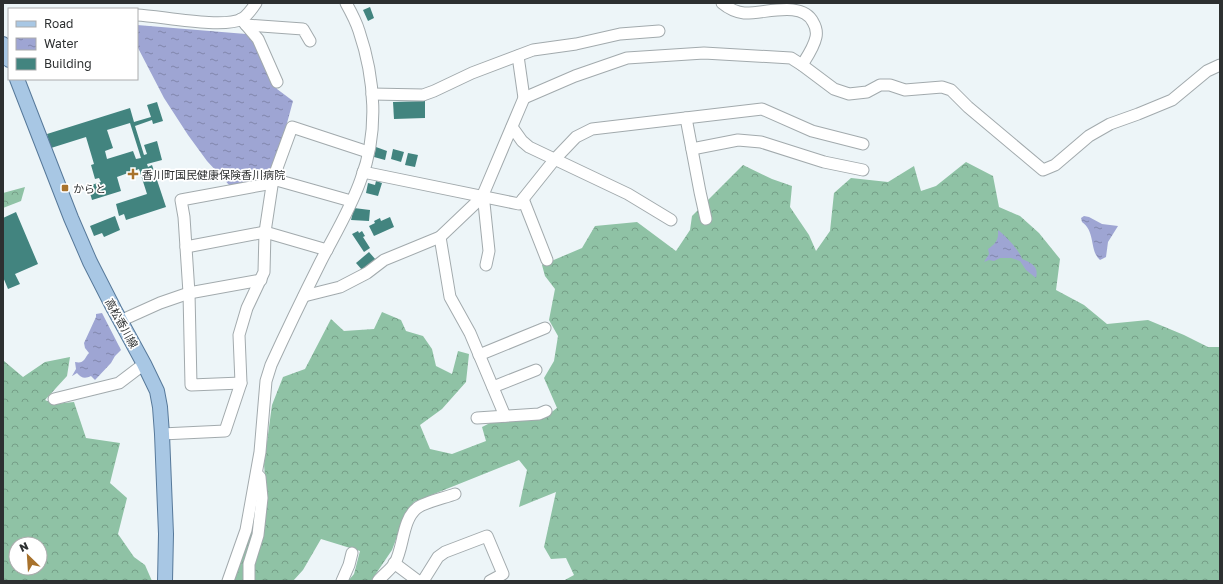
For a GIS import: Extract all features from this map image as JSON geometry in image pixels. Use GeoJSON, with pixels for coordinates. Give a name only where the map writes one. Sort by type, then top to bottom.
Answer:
{"type":"FeatureCollection","features":[{"type":"Feature","properties":{"kind":"main road"},"geometry":{"type":"LineString","coordinates":[[5,45],[8,56]]}},
{"type":"Feature","properties":{"kind":"main road","name":"高松香川線"},"geometry":{"type":"LineString","coordinates":[[16,80],[75,229],[90,262],[144,364],[157,392],[160,407],[162,434],[166,534],[165,581]]}},
{"type":"Feature","properties":{"kind":"street"},"geometry":{"type":"LineString","coordinates":[[243,22],[256,3]]}},
{"type":"Feature","properties":{"kind":"street"},"geometry":{"type":"LineString","coordinates":[[228,581],[246,530],[260,452],[266,381],[271,365],[351,202],[363,172],[368,152],[373,115],[370,74],[359,30],[346,3]]}},
{"type":"Feature","properties":{"kind":"street"},"geometry":{"type":"LineString","coordinates":[[722,3],[729,8],[743,13],[796,10],[806,13],[812,20],[816,29],[816,38],[802,65]]}},
{"type":"Feature","properties":{"kind":"street"},"geometry":{"type":"LineString","coordinates":[[138,15],[219,23],[243,22],[303,29],[310,41]]}},
{"type":"Feature","properties":{"kind":"street"},"geometry":{"type":"LineString","coordinates":[[243,22],[258,38],[277,82]]}},
{"type":"Feature","properties":{"kind":"street"},"geometry":{"type":"LineString","coordinates":[[372,94],[423,95],[472,72],[533,50],[576,44],[620,34],[659,31]]}},
{"type":"Feature","properties":{"kind":"street"},"geometry":{"type":"LineString","coordinates":[[524,98],[575,76],[627,58],[704,53],[791,58],[834,89],[849,94],[867,92],[880,85],[890,85],[905,90],[942,87],[951,90],[968,107],[1042,170],[1055,165],[1089,136],[1110,124],[1172,100],[1208,71],[1220,65]]}},
{"type":"Feature","properties":{"kind":"street"},"geometry":{"type":"LineString","coordinates":[[304,296],[340,287],[367,273],[384,260],[440,237],[482,197],[524,98],[518,56]]}},
{"type":"Feature","properties":{"kind":"street"},"geometry":{"type":"LineString","coordinates":[[363,172],[519,204],[555,159],[576,137],[592,129],[762,109],[812,131],[863,144]]}},
{"type":"Feature","properties":{"kind":"street"},"geometry":{"type":"LineString","coordinates":[[686,118],[706,219]]}},
{"type":"Feature","properties":{"kind":"street"},"geometry":{"type":"LineString","coordinates":[[162,434],[225,431],[241,383],[239,335],[247,308],[264,272],[265,232],[273,181],[292,127],[368,152]]}},
{"type":"Feature","properties":{"kind":"street"},"geometry":{"type":"LineString","coordinates":[[512,127],[522,141],[529,147],[628,194],[671,220]]}},
{"type":"Feature","properties":{"kind":"street"},"geometry":{"type":"LineString","coordinates":[[692,149],[738,140],[761,142],[824,162],[863,170]]}},
{"type":"Feature","properties":{"kind":"street"},"geometry":{"type":"LineString","coordinates":[[241,383],[191,385],[189,292],[184,217],[181,200],[273,181],[351,202]]}},
{"type":"Feature","properties":{"kind":"street"},"geometry":{"type":"LineString","coordinates":[[482,197],[484,203],[489,251],[486,265]]}},
{"type":"Feature","properties":{"kind":"street"},"geometry":{"type":"LineString","coordinates":[[523,199],[547,260]]}},
{"type":"Feature","properties":{"kind":"street"},"geometry":{"type":"LineString","coordinates":[[186,247],[265,232],[327,250]]}},
{"type":"Feature","properties":{"kind":"street"},"geometry":{"type":"LineString","coordinates":[[440,237],[450,297],[470,333],[505,416]]}},
{"type":"Feature","properties":{"kind":"street"},"geometry":{"type":"LineString","coordinates":[[120,321],[189,292],[261,280]]}},
{"type":"Feature","properties":{"kind":"street"},"geometry":{"type":"LineString","coordinates":[[479,355],[545,328]]}},
{"type":"Feature","properties":{"kind":"street"},"geometry":{"type":"LineString","coordinates":[[54,399],[119,383],[144,364]]}},
{"type":"Feature","properties":{"kind":"street"},"geometry":{"type":"LineString","coordinates":[[493,387],[536,370]]}},
{"type":"Feature","properties":{"kind":"street"},"geometry":{"type":"LineString","coordinates":[[477,418],[539,414],[546,411]]}},
{"type":"Feature","properties":{"kind":"street"},"geometry":{"type":"LineString","coordinates":[[249,581],[250,564],[258,535],[262,498],[260,477],[256,473]]}},
{"type":"Feature","properties":{"kind":"street"},"geometry":{"type":"LineString","coordinates":[[378,581],[394,563],[403,541],[410,514],[418,507],[455,494]]}},
{"type":"Feature","properties":{"kind":"street"},"geometry":{"type":"LineString","coordinates":[[423,581],[438,557],[445,552],[488,536],[503,574],[490,581]]}},
{"type":"Feature","properties":{"kind":"street"},"geometry":{"type":"LineString","coordinates":[[342,581],[349,566],[352,553]]}},
{"type":"Feature","properties":{"kind":"street"},"geometry":{"type":"LineString","coordinates":[[394,563],[418,581]]}},
{"type":"Feature","properties":{"kind":"green space"},"geometry":{"type":"Polygon","coordinates":[[[966,162],[993,176],[999,207],[1020,216],[1039,233],[1060,259],[1056,290],[1084,305],[1107,324],[1148,320],[1208,347],[1220,347],[1220,581],[563,581],[574,575],[566,558],[551,559],[544,547],[556,492],[519,507],[527,470],[519,460],[414,502],[403,521],[392,550],[371,581],[348,581],[354,574],[360,551],[321,539],[303,570],[293,581],[234,581],[256,504],[267,504],[264,464],[272,405],[283,377],[305,369],[331,319],[344,331],[374,329],[382,312],[401,320],[406,331],[423,336],[432,349],[436,366],[452,374],[458,351],[469,354],[466,382],[442,409],[420,425],[430,449],[452,454],[486,441],[482,427],[500,418],[545,417],[557,408],[544,378],[554,361],[558,336],[549,320],[555,289],[545,276],[542,265],[582,248],[595,226],[637,222],[676,251],[690,230],[692,216],[743,165],[772,179],[792,186],[790,207],[809,235],[816,251],[830,231],[834,193],[851,178],[888,182],[914,166],[921,191],[936,186],[966,162]]]}},
{"type":"Feature","properties":{"kind":"green space"},"geometry":{"type":"Polygon","coordinates":[[[25,187],[21,201],[3,208],[3,193],[25,187]]]}},
{"type":"Feature","properties":{"kind":"green space"},"geometry":{"type":"Polygon","coordinates":[[[3,316],[4,361],[23,377],[45,362],[70,357],[67,376],[45,400],[54,404],[74,402],[86,438],[120,443],[110,483],[127,498],[118,534],[134,557],[145,565],[152,581],[3,581],[3,316]]]}},
{"type":"Feature","properties":{"kind":"water"},"geometry":{"type":"Polygon","coordinates":[[[138,25],[246,34],[257,43],[277,89],[293,101],[274,171],[262,181],[230,186],[207,161],[164,98],[138,48],[138,25]]]}},
{"type":"Feature","properties":{"kind":"water"},"geometry":{"type":"Polygon","coordinates":[[[1084,216],[1102,224],[1118,226],[1108,242],[1106,257],[1100,260],[1095,251],[1089,231],[1082,222],[1081,218],[1084,216]]]}},
{"type":"Feature","properties":{"kind":"water"},"geometry":{"type":"Polygon","coordinates":[[[998,230],[1012,243],[1022,259],[1029,262],[1036,268],[1036,278],[1026,270],[1020,261],[1011,258],[1000,258],[994,261],[989,260],[984,262],[989,254],[988,249],[997,239],[998,230]]]}},
{"type":"Feature","properties":{"kind":"water"},"geometry":{"type":"Polygon","coordinates":[[[102,313],[121,350],[95,380],[91,376],[83,378],[77,373],[72,376],[76,369],[75,362],[82,362],[89,353],[85,348],[84,343],[96,314],[102,313]]]}},
{"type":"Feature","properties":{"kind":"building"},"geometry":{"type":"Polygon","coordinates":[[[370,7],[374,18],[368,21],[363,10],[370,7]]]}},
{"type":"Feature","properties":{"kind":"building"},"geometry":{"type":"Polygon","coordinates":[[[425,101],[425,118],[394,119],[393,102],[425,101]]]}},
{"type":"Feature","properties":{"kind":"building"},"geometry":{"type":"Polygon","coordinates":[[[157,102],[163,121],[153,124],[152,120],[135,126],[144,155],[147,154],[144,145],[157,141],[162,160],[147,164],[148,167],[152,165],[166,207],[126,220],[124,214],[119,216],[116,204],[147,194],[139,169],[117,177],[121,191],[92,200],[88,186],[101,182],[99,178],[95,179],[91,165],[94,164],[86,137],[51,148],[47,134],[130,108],[134,122],[151,117],[147,105],[157,102]],[[130,123],[107,130],[113,148],[105,151],[107,159],[133,151],[136,159],[141,158],[130,123]]]}},
{"type":"Feature","properties":{"kind":"building"},"geometry":{"type":"Polygon","coordinates":[[[376,147],[387,151],[385,160],[374,157],[376,147]]]}},
{"type":"Feature","properties":{"kind":"building"},"geometry":{"type":"Polygon","coordinates":[[[393,149],[404,152],[401,162],[391,159],[393,149]]]}},
{"type":"Feature","properties":{"kind":"building"},"geometry":{"type":"Polygon","coordinates":[[[408,153],[418,155],[415,167],[405,165],[408,153]]]}},
{"type":"Feature","properties":{"kind":"building"},"geometry":{"type":"Polygon","coordinates":[[[376,181],[382,183],[378,196],[366,193],[368,183],[375,185],[376,181]]]}},
{"type":"Feature","properties":{"kind":"building"},"geometry":{"type":"Polygon","coordinates":[[[354,208],[370,210],[369,221],[351,220],[354,208]]]}},
{"type":"Feature","properties":{"kind":"building"},"geometry":{"type":"Polygon","coordinates":[[[16,212],[38,264],[15,274],[20,284],[8,289],[3,277],[3,218],[16,212]]]}},
{"type":"Feature","properties":{"kind":"building"},"geometry":{"type":"Polygon","coordinates":[[[115,216],[120,230],[104,237],[102,233],[94,236],[90,226],[115,216]]]}},
{"type":"Feature","properties":{"kind":"building"},"geometry":{"type":"Polygon","coordinates":[[[390,217],[394,227],[374,236],[369,226],[380,218],[381,221],[390,217]]]}},
{"type":"Feature","properties":{"kind":"building"},"geometry":{"type":"Polygon","coordinates":[[[358,231],[359,233],[362,231],[365,236],[363,237],[370,248],[364,252],[352,234],[358,231]]]}},
{"type":"Feature","properties":{"kind":"building"},"geometry":{"type":"Polygon","coordinates":[[[369,252],[376,260],[363,271],[356,263],[369,252]]]}},
{"type":"Feature","properties":{"kind":"place","name":"香川町国民健康保険香川病院"},"geometry":{"type":"Point","coordinates":[133,174]}},
{"type":"Feature","properties":{"kind":"place","name":"からと"},"geometry":{"type":"Point","coordinates":[65,188]}}]}
